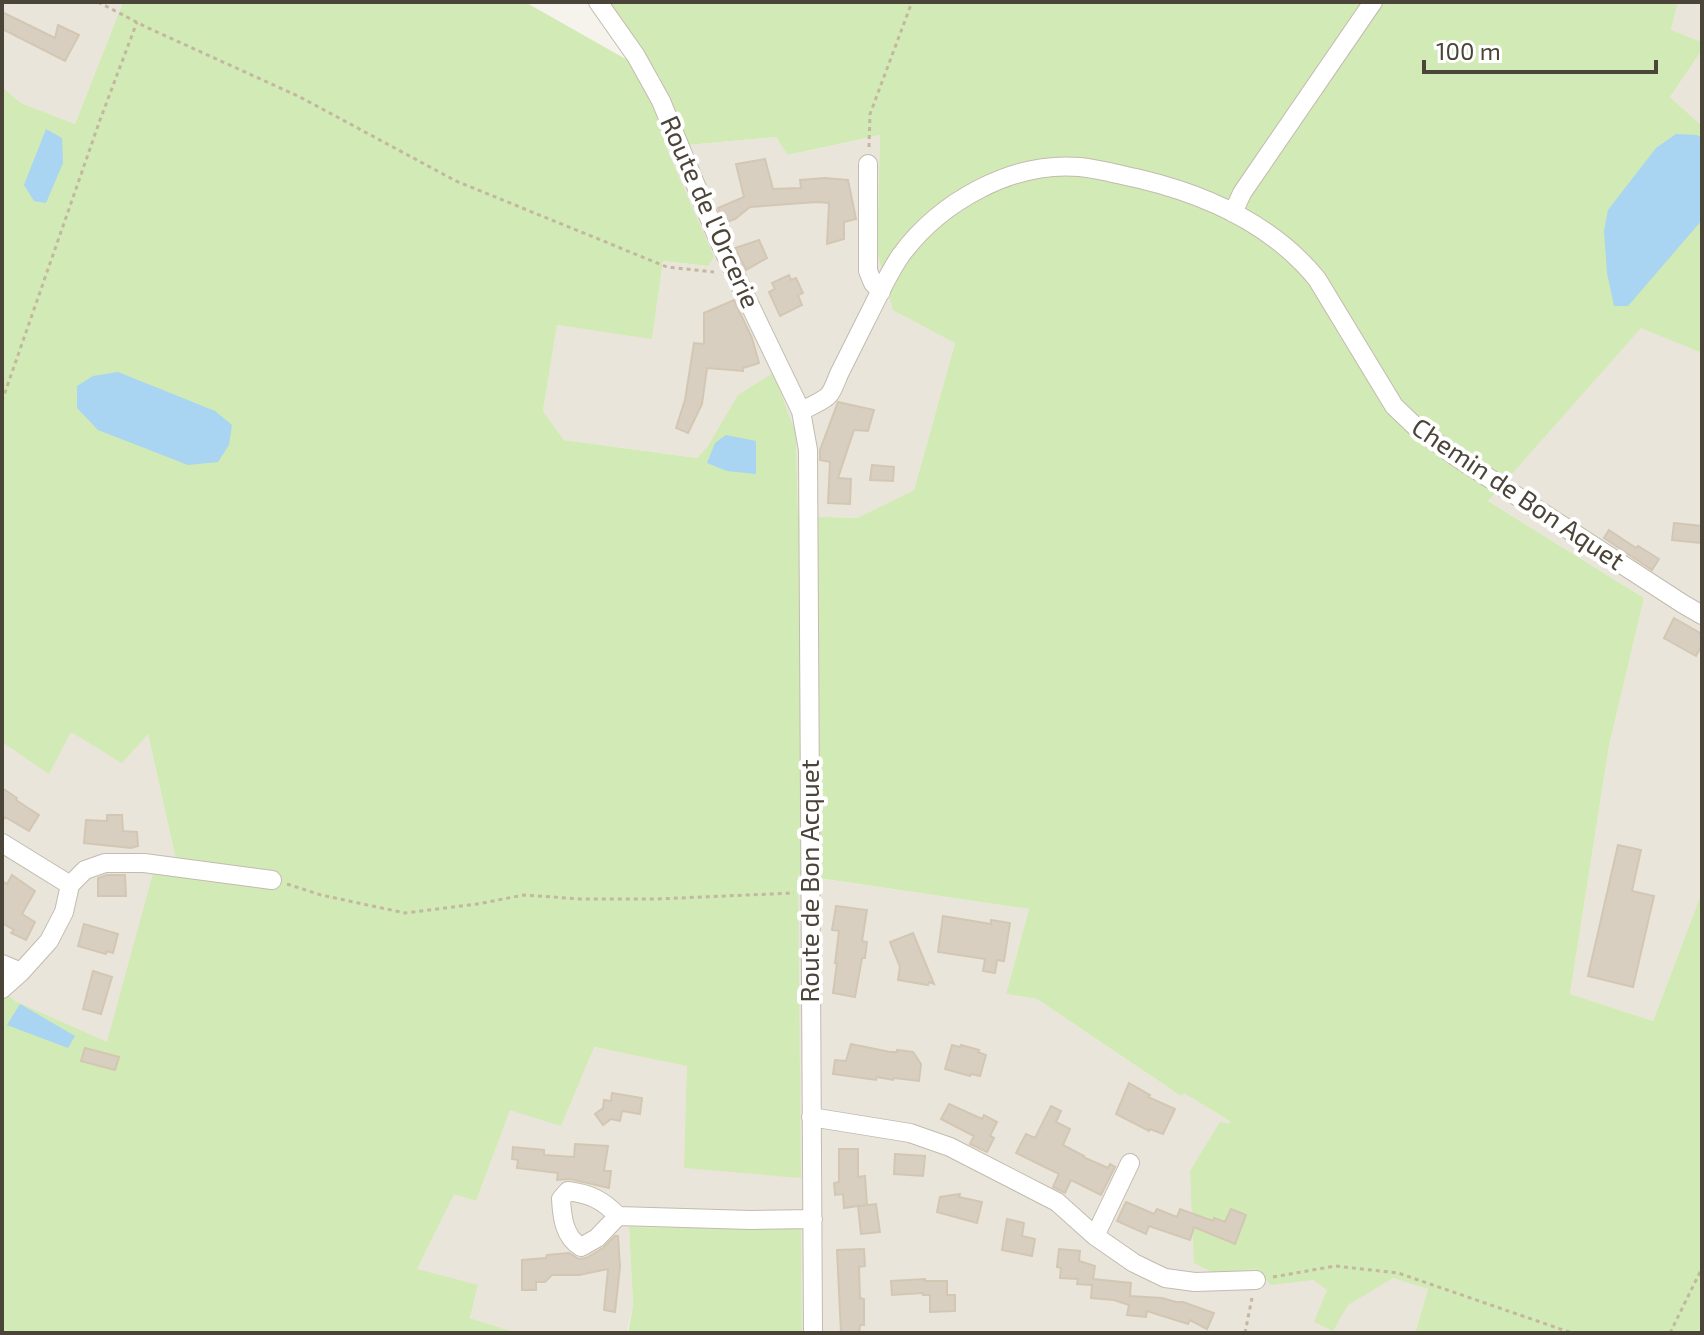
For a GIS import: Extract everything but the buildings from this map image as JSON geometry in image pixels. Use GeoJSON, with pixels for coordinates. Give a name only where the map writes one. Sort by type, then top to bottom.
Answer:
{"type":"FeatureCollection","features":[{"type":"Feature","properties":{"kind":"street","name":"Route de l'Orcerie"},"geometry":{"type":"LineString","coordinates":[[598,2],[636,56],[661,101],[718,239],[803,420]]}},
{"type":"Feature","properties":{"kind":"street"},"geometry":{"type":"LineString","coordinates":[[1233,213],[1242,193],[1373,2]]}},
{"type":"Feature","properties":{"kind":"street"},"geometry":{"type":"LineString","coordinates":[[868,164],[868,271],[881,292]]}},
{"type":"Feature","properties":{"kind":"street","name":"Chemin de Bon Aquet"},"geometry":{"type":"LineString","coordinates":[[803,420],[828,396],[900,256],[925,228],[955,202],[1013,175],[1050,168],[1078,167],[1103,171],[1205,200],[1252,223],[1284,245],[1303,262],[1335,308],[1394,406],[1418,429],[1702,615]]}},
{"type":"Feature","properties":{"kind":"street","name":"Route de Bon Acquet"},"geometry":{"type":"LineString","coordinates":[[803,420],[809,465],[813,1333]]}},
{"type":"Feature","properties":{"kind":"street"},"geometry":{"type":"LineString","coordinates":[[2,843],[70,885]]}},
{"type":"Feature","properties":{"kind":"street"},"geometry":{"type":"LineString","coordinates":[[2,989],[49,941],[64,912],[70,885],[85,870],[105,863],[144,863],[272,880]]}},
{"type":"Feature","properties":{"kind":"street"},"geometry":{"type":"LineString","coordinates":[[2,964],[21,972]]}},
{"type":"Feature","properties":{"kind":"street"},"geometry":{"type":"LineString","coordinates":[[811,1117],[910,1133],[950,1147],[1057,1202],[1095,1236],[1134,1263],[1165,1278],[1195,1282],[1256,1280]]}},
{"type":"Feature","properties":{"kind":"street"},"geometry":{"type":"LineString","coordinates":[[1095,1236],[1130,1163]]}},
{"type":"Feature","properties":{"kind":"street"},"geometry":{"type":"LineString","coordinates":[[618,1216],[813,1219]]}},
{"type":"Feature","properties":{"kind":"path"},"geometry":{"type":"LineString","coordinates":[[98,2],[300,97],[456,181],[667,267],[736,275]]}},
{"type":"Feature","properties":{"kind":"path"},"geometry":{"type":"LineString","coordinates":[[868,164],[870,114],[912,2]]}},
{"type":"Feature","properties":{"kind":"path"},"geometry":{"type":"LineString","coordinates":[[2,401],[137,22]]}},
{"type":"Feature","properties":{"kind":"path"},"geometry":{"type":"LineString","coordinates":[[272,880],[321,895],[405,913],[524,895],[656,899],[810,892]]}},
{"type":"Feature","properties":{"kind":"path"},"geometry":{"type":"LineString","coordinates":[[1245,1333],[1256,1280],[1335,1266],[1398,1273],[1572,1333]]}},
{"type":"Feature","properties":{"kind":"path"},"geometry":{"type":"LineString","coordinates":[[1670,1333],[1702,1268]]}},
{"type":"Feature","properties":{"kind":"shaded area"},"geometry":{"type":"Polygon","coordinates":[[[2,2],[123,2],[75,124],[21,103],[2,87],[2,2]]]}},
{"type":"Feature","properties":{"kind":"shaded area"},"geometry":{"type":"Polygon","coordinates":[[[1678,2],[1702,2],[1702,42],[1671,30],[1678,2]]]}},
{"type":"Feature","properties":{"kind":"shaded area"},"geometry":{"type":"Polygon","coordinates":[[[1702,50],[1702,126],[1670,97],[1702,50]]]}},
{"type":"Feature","properties":{"kind":"shaded area"},"geometry":{"type":"Polygon","coordinates":[[[880,135],[877,251],[955,343],[914,490],[857,518],[798,516],[796,434],[708,446],[697,458],[564,440],[543,411],[557,325],[652,338],[663,261],[708,266],[665,147],[776,137],[789,155],[880,135]]]}},
{"type":"Feature","properties":{"kind":"shaded area"},"geometry":{"type":"Polygon","coordinates":[[[1641,327],[1702,353],[1702,892],[1653,1021],[1570,994],[1609,746],[1644,598],[1488,501],[1641,327]]]}},
{"type":"Feature","properties":{"kind":"shaded area"},"geometry":{"type":"Polygon","coordinates":[[[71,731],[148,734],[176,860],[153,873],[108,1043],[14,1001],[2,989],[2,742],[49,773],[71,731]]]}},
{"type":"Feature","properties":{"kind":"shaded area"},"geometry":{"type":"Polygon","coordinates":[[[797,875],[1029,909],[1006,994],[1037,999],[1181,1096],[1184,1092],[1230,1121],[1335,1271],[1398,1279],[1428,1289],[1415,1333],[802,1333],[801,1229],[629,1227],[633,1306],[627,1333],[525,1333],[470,1318],[478,1286],[416,1270],[454,1193],[476,1201],[510,1109],[561,1125],[593,1047],[687,1065],[801,1177],[797,875]]]}},
{"type":"Feature","properties":{"kind":"green space"},"geometry":{"type":"Polygon","coordinates":[[[123,2],[525,2],[661,79],[600,2],[1678,2],[1671,30],[1702,42],[1702,50],[1670,97],[1702,126],[1702,353],[1641,328],[1488,501],[1644,598],[1609,746],[1570,994],[1653,1021],[1702,892],[1702,1333],[1415,1333],[1428,1289],[1393,1278],[1348,1305],[1333,1331],[1314,1322],[1327,1290],[1313,1280],[1271,1285],[1255,1269],[1214,1273],[1194,1263],[1190,1171],[1220,1122],[1229,1124],[1230,1121],[1184,1093],[1181,1096],[1037,999],[1006,994],[1029,909],[798,875],[801,1178],[684,1168],[687,1066],[594,1047],[561,1126],[510,1110],[476,1201],[454,1194],[417,1269],[478,1285],[470,1318],[525,1333],[2,1333],[2,989],[15,1001],[107,1042],[153,873],[176,860],[148,734],[122,763],[71,732],[49,774],[2,742],[2,87],[21,103],[75,124],[123,2]],[[880,135],[788,155],[776,137],[666,147],[714,257],[708,266],[663,261],[652,339],[557,325],[543,411],[564,440],[697,458],[708,446],[738,395],[773,373],[796,434],[798,516],[857,518],[914,490],[955,343],[893,310],[877,251],[880,135]]]}},
{"type":"Feature","properties":{"kind":"green space"},"geometry":{"type":"Polygon","coordinates":[[[629,1227],[801,1229],[802,1333],[628,1333],[633,1306],[629,1227]]]}},
{"type":"Feature","properties":{"kind":"water"},"geometry":{"type":"Polygon","coordinates":[[[46,129],[62,138],[63,163],[46,203],[34,201],[24,185],[46,129]]]}},
{"type":"Feature","properties":{"kind":"water"},"geometry":{"type":"Polygon","coordinates":[[[1676,134],[1702,138],[1702,220],[1628,306],[1614,306],[1607,273],[1604,231],[1608,210],[1656,148],[1676,134]]]}},
{"type":"Feature","properties":{"kind":"water"},"geometry":{"type":"Polygon","coordinates":[[[118,372],[215,411],[232,425],[229,445],[218,462],[188,465],[98,430],[77,408],[77,386],[93,376],[118,372]]]}},
{"type":"Feature","properties":{"kind":"water"},"geometry":{"type":"Polygon","coordinates":[[[726,435],[756,441],[756,474],[727,471],[707,463],[715,443],[726,435]]]}},
{"type":"Feature","properties":{"kind":"water"},"geometry":{"type":"Polygon","coordinates":[[[20,1004],[75,1036],[68,1048],[7,1025],[20,1004]]]}}]}
